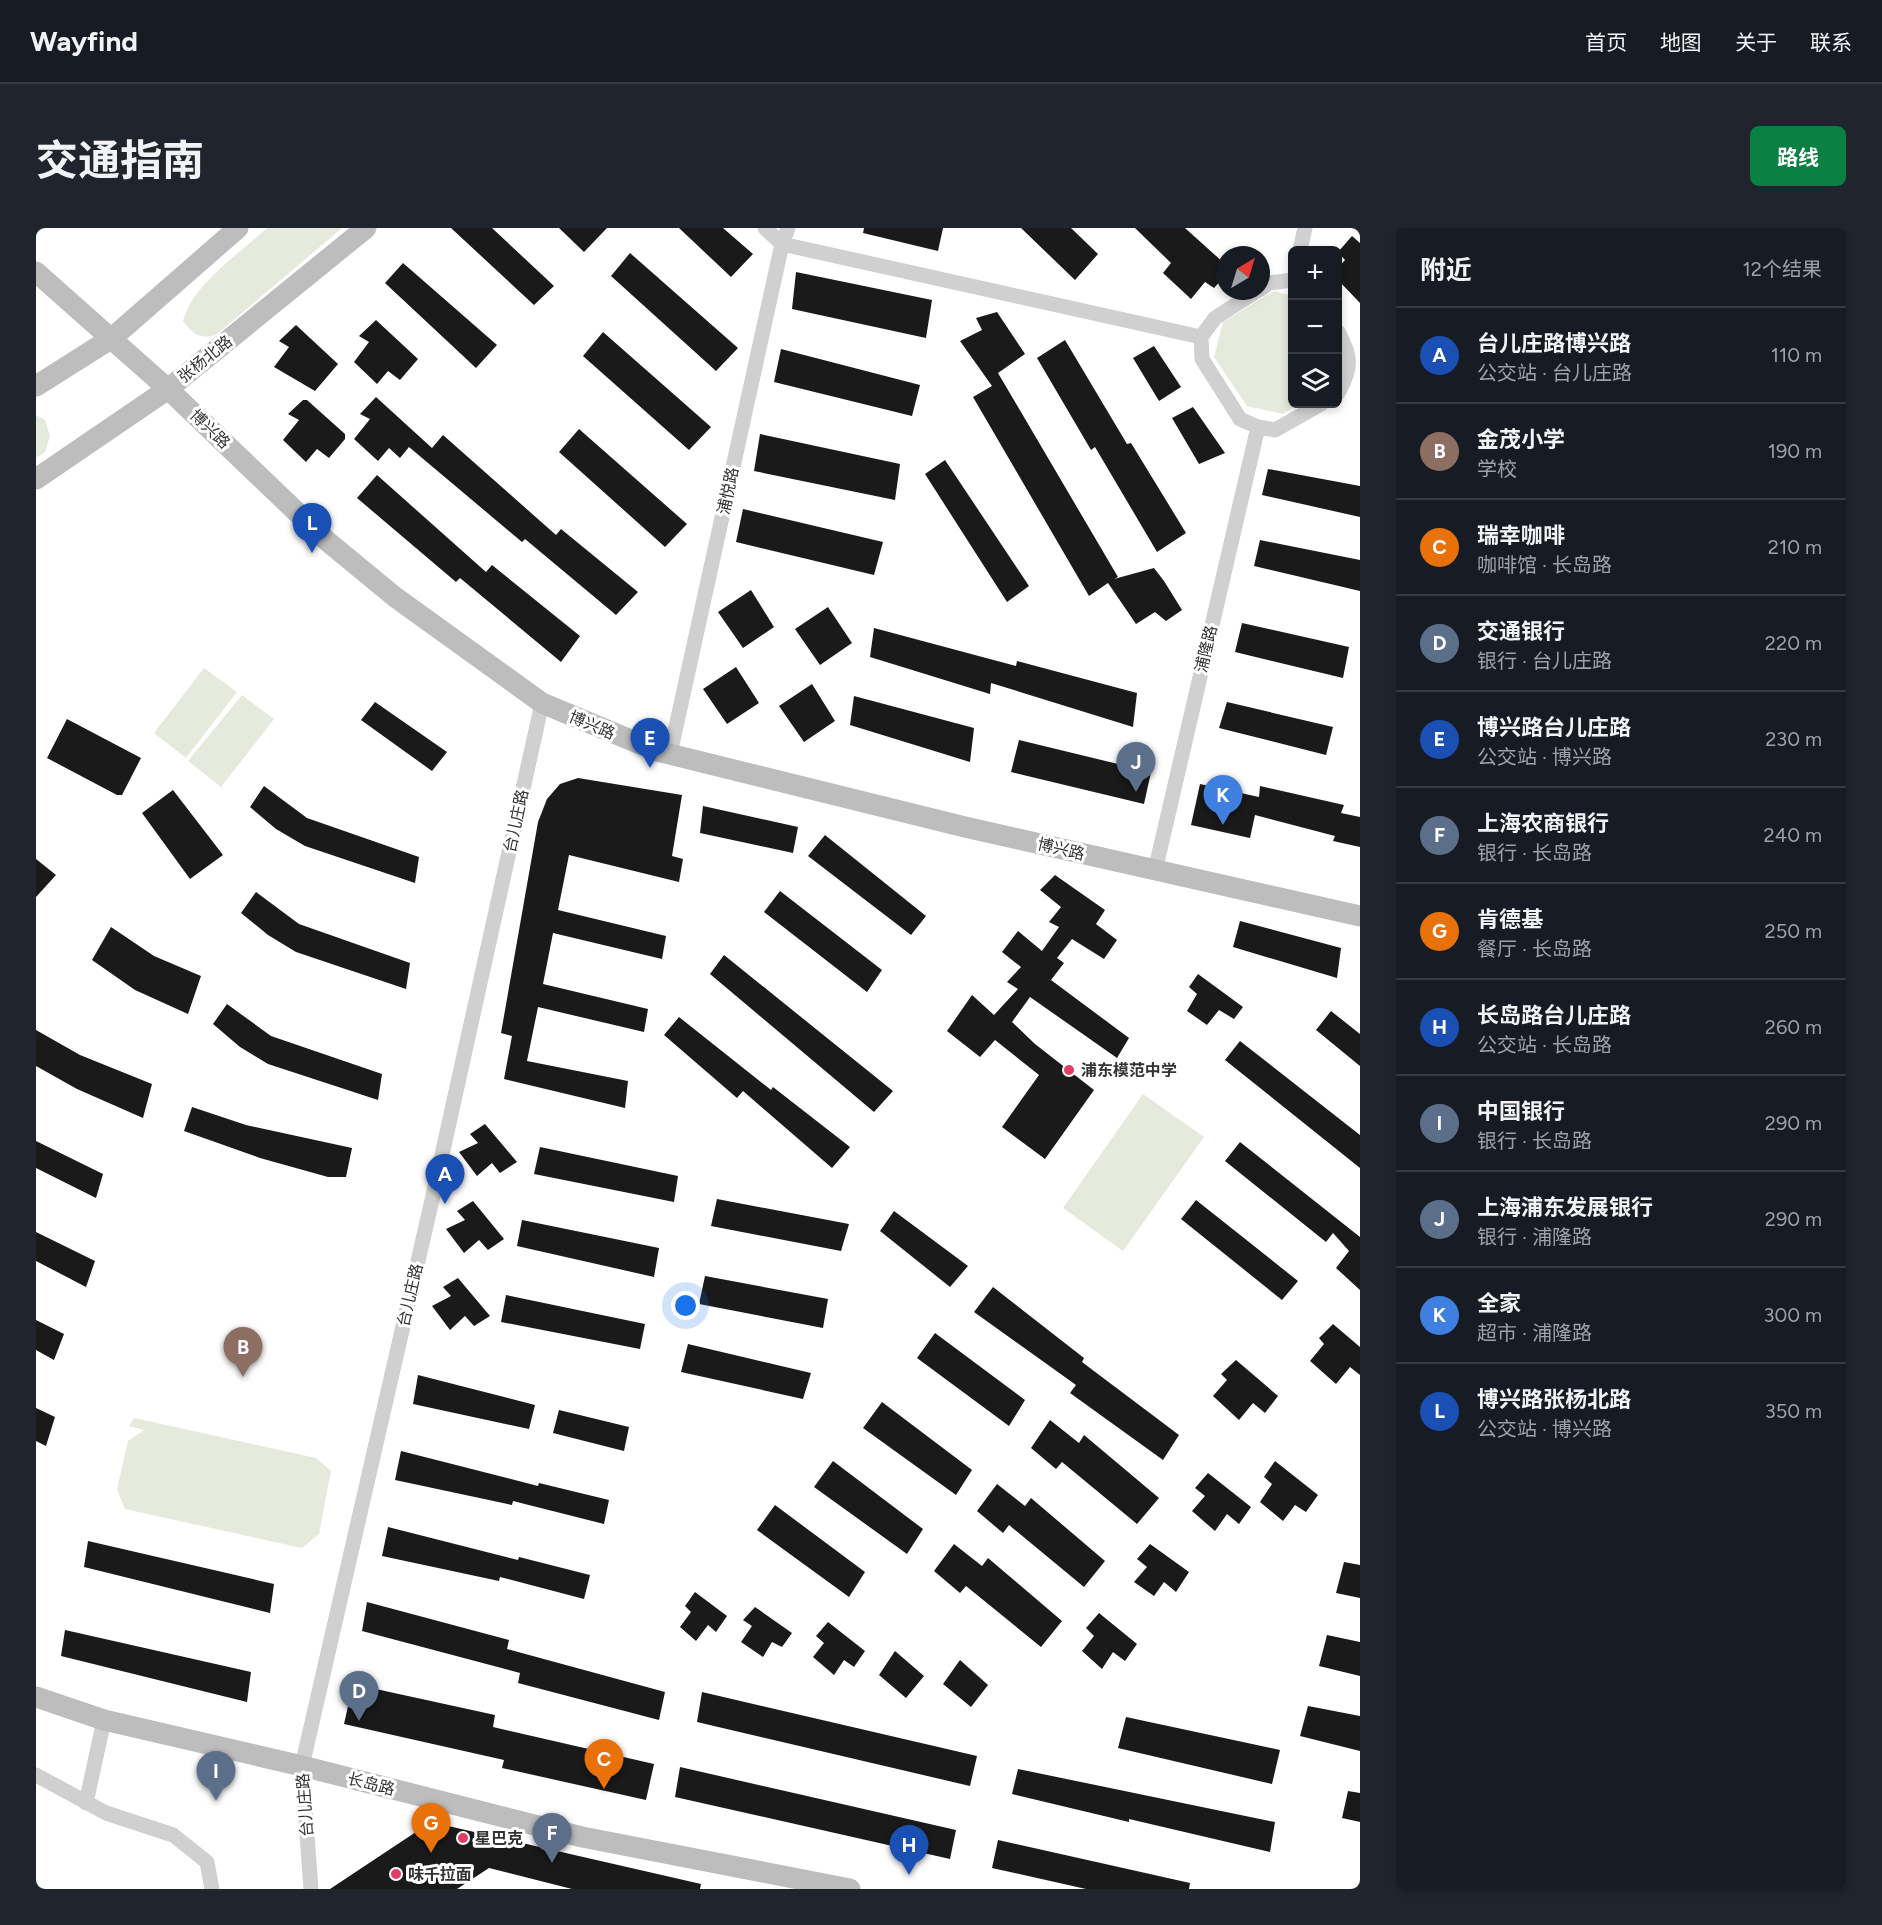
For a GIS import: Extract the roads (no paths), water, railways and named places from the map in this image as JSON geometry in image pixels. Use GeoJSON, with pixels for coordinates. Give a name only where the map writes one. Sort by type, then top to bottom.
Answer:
{"type":"FeatureCollection","features":[{"type":"Feature","properties":{"kind":"street"},"geometry":{"type":"LineString","coordinates":[[36,386],[112,338],[238,228]]}},
{"type":"Feature","properties":{"kind":"street","name":"张杨北路"},"geometry":{"type":"LineString","coordinates":[[36,479],[168,390],[366,228]]}},
{"type":"Feature","properties":{"kind":"street"},"geometry":{"type":"LineString","coordinates":[[765,228],[782,244],[1201,337]]}},
{"type":"Feature","properties":{"kind":"street","name":"浦悦路"},"geometry":{"type":"LineString","coordinates":[[670,754],[782,244],[788,228]]}},
{"type":"Feature","properties":{"kind":"street"},"geometry":{"type":"LineString","coordinates":[[1301,246],[1305,228]]}},
{"type":"Feature","properties":{"kind":"street","name":"博兴路"},"geometry":{"type":"LineString","coordinates":[[36,272],[112,338],[327,541],[395,597],[542,703],[657,752],[965,828],[1360,916]]}},
{"type":"Feature","properties":{"kind":"street"},"geometry":{"type":"LineString","coordinates":[[1270,284],[1288,281]]}},
{"type":"Feature","properties":{"kind":"street"},"geometry":{"type":"LineString","coordinates":[[1243,300],[1215,318],[1201,337],[1202,359],[1240,419],[1258,427],[1275,430],[1314,408]]}},
{"type":"Feature","properties":{"kind":"street"},"geometry":{"type":"LineString","coordinates":[[1342,340],[1348,351],[1354,376],[1342,389]]}},
{"type":"Feature","properties":{"kind":"street","name":"浦隆路"},"geometry":{"type":"LineString","coordinates":[[1155,871],[1258,427]]}},
{"type":"Feature","properties":{"kind":"street","name":"台儿庄路"},"geometry":{"type":"LineString","coordinates":[[311,1889],[302,1766],[432,1200],[542,703]]}},
{"type":"Feature","properties":{"kind":"street","name":"长岛路"},"geometry":{"type":"LineString","coordinates":[[36,1697],[104,1720],[302,1766],[582,1837],[850,1889]]}},
{"type":"Feature","properties":{"kind":"street"},"geometry":{"type":"LineString","coordinates":[[86,1803],[104,1720]]}},
{"type":"Feature","properties":{"kind":"street"},"geometry":{"type":"LineString","coordinates":[[36,1775],[86,1803],[173,1835],[207,1862],[212,1889]]}},
{"type":"Feature","properties":{"kind":"place","name":"博兴路张杨北路"},"geometry":{"type":"Point","coordinates":[312,553]}},
{"type":"Feature","properties":{"kind":"place","name":"博兴路台儿庄路"},"geometry":{"type":"Point","coordinates":[650,768]}},
{"type":"Feature","properties":{"kind":"place","name":"上海浦东发展银行"},"geometry":{"type":"Point","coordinates":[1136,792]}},
{"type":"Feature","properties":{"kind":"place","name":"全家"},"geometry":{"type":"Point","coordinates":[1223,825]}},
{"type":"Feature","properties":{"kind":"place","name":"浦东模范中学"},"geometry":{"type":"Point","coordinates":[1069,1070]}},
{"type":"Feature","properties":{"kind":"place","name":"台儿庄路博兴路"},"geometry":{"type":"Point","coordinates":[445,1204]}},
{"type":"Feature","properties":{"kind":"place","name":"金茂小学"},"geometry":{"type":"Point","coordinates":[243,1377]}},
{"type":"Feature","properties":{"kind":"place","name":"交通银行"},"geometry":{"type":"Point","coordinates":[359,1721]}},
{"type":"Feature","properties":{"kind":"place","name":"瑞幸咖啡"},"geometry":{"type":"Point","coordinates":[604,1789]}},
{"type":"Feature","properties":{"kind":"place","name":"中国银行"},"geometry":{"type":"Point","coordinates":[216,1801]}},
{"type":"Feature","properties":{"kind":"place","name":"星巴克"},"geometry":{"type":"Point","coordinates":[463,1838]}},
{"type":"Feature","properties":{"kind":"place","name":"肯德基"},"geometry":{"type":"Point","coordinates":[431,1853]}},
{"type":"Feature","properties":{"kind":"place","name":"上海农商银行"},"geometry":{"type":"Point","coordinates":[552,1863]}},
{"type":"Feature","properties":{"kind":"place","name":"味千拉面"},"geometry":{"type":"Point","coordinates":[396,1874]}},
{"type":"Feature","properties":{"kind":"place","name":"长岛路台儿庄路"},"geometry":{"type":"Point","coordinates":[909,1875]}}]}
